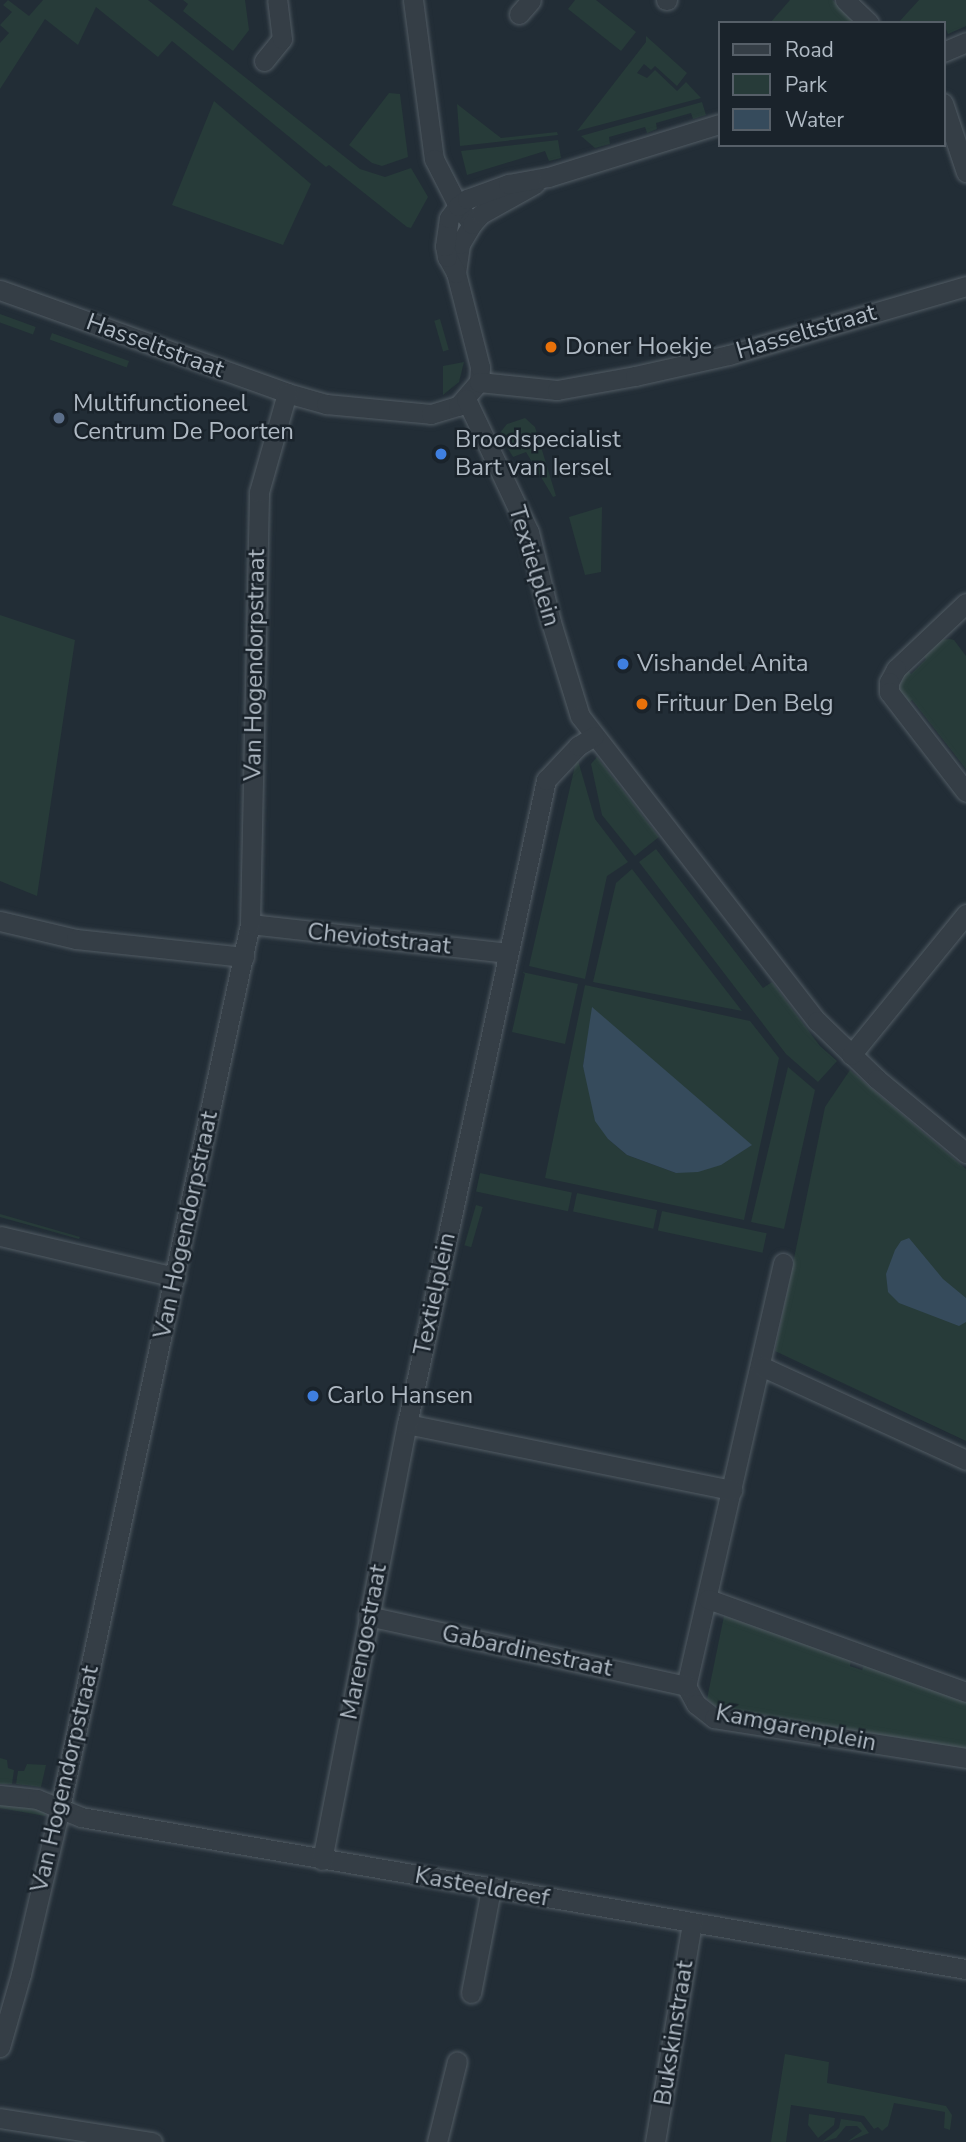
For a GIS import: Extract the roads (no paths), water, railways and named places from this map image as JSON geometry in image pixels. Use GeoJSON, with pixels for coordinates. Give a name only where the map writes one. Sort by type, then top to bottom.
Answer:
{"type":"FeatureCollection","features":[{"type":"Feature","properties":{"kind":"street"},"geometry":{"type":"LineString","coordinates":[[264,61],[282,39],[278,0]]}},
{"type":"Feature","properties":{"kind":"street"},"geometry":{"type":"LineString","coordinates":[[413,0],[434,159],[458,206],[471,223]]}},
{"type":"Feature","properties":{"kind":"street"},"geometry":{"type":"LineString","coordinates":[[845,0],[867,21]]}},
{"type":"Feature","properties":{"kind":"street"},"geometry":{"type":"LineString","coordinates":[[945,51],[966,41]]}},
{"type":"Feature","properties":{"kind":"street"},"geometry":{"type":"LineString","coordinates":[[945,109],[966,172]]}},
{"type":"Feature","properties":{"kind":"street"},"geometry":{"type":"LineString","coordinates":[[458,206],[467,199],[508,184],[548,177],[718,124]]}},
{"type":"Feature","properties":{"kind":"street"},"geometry":{"type":"LineString","coordinates":[[456,273],[460,244],[471,223],[481,214],[548,177]]}},
{"type":"Feature","properties":{"kind":"street","name":"Textielplein"},"geometry":{"type":"LineString","coordinates":[[458,206],[449,218],[445,231],[447,257],[456,273],[480,367],[472,392],[529,533],[551,622],[580,716],[817,1021],[850,1055],[966,1153]]}},
{"type":"Feature","properties":{"kind":"street","name":"Hasseltstraat"},"geometry":{"type":"LineString","coordinates":[[0,290],[288,393],[353,408],[431,414],[458,406],[472,392],[557,390],[729,355],[966,286]]}},
{"type":"Feature","properties":{"kind":"street","name":"Van Hogendorpstraat"},"geometry":{"type":"LineString","coordinates":[[0,2047],[21,1974],[60,1808],[250,924],[259,492],[288,393]]}},
{"type":"Feature","properties":{"kind":"street"},"geometry":{"type":"LineString","coordinates":[[966,603],[896,669],[889,682],[889,692],[966,792]]}},
{"type":"Feature","properties":{"kind":"street","name":"Textielplein"},"geometry":{"type":"LineString","coordinates":[[407,1424],[546,780],[578,746],[594,736]]}},
{"type":"Feature","properties":{"kind":"street"},"geometry":{"type":"LineString","coordinates":[[850,1055],[966,914]]}},
{"type":"Feature","properties":{"kind":"street"},"geometry":{"type":"LineString","coordinates":[[0,921],[76,939],[244,957]]}},
{"type":"Feature","properties":{"kind":"street","name":"Cheviotstraat"},"geometry":{"type":"LineString","coordinates":[[250,924],[507,953]]}},
{"type":"Feature","properties":{"kind":"street"},"geometry":{"type":"LineString","coordinates":[[0,1236],[175,1277]]}},
{"type":"Feature","properties":{"kind":"street"},"geometry":{"type":"LineString","coordinates":[[407,1424],[732,1490],[783,1263]]}},
{"type":"Feature","properties":{"kind":"street"},"geometry":{"type":"LineString","coordinates":[[761,1366],[966,1460]]}},
{"type":"Feature","properties":{"kind":"street","name":"Marengostraat"},"geometry":{"type":"LineString","coordinates":[[322,1860],[407,1424]]}},
{"type":"Feature","properties":{"kind":"street","name":"Kamgarenplein"},"geometry":{"type":"LineString","coordinates":[[732,1490],[686,1686],[696,1704],[714,1718],[966,1758]]}},
{"type":"Feature","properties":{"kind":"street"},"geometry":{"type":"LineString","coordinates":[[708,1599],[966,1692]]}},
{"type":"Feature","properties":{"kind":"street","name":"Gabardinestraat"},"geometry":{"type":"LineString","coordinates":[[368,1616],[686,1686]]}},
{"type":"Feature","properties":{"kind":"street","name":"Kasteeldreef"},"geometry":{"type":"LineString","coordinates":[[0,1795],[37,1799],[81,1817],[966,1969]]}},
{"type":"Feature","properties":{"kind":"street"},"geometry":{"type":"LineString","coordinates":[[471,1993],[491,1889]]}},
{"type":"Feature","properties":{"kind":"street","name":"Bukskinstraat"},"geometry":{"type":"LineString","coordinates":[[655,2142],[692,1924]]}},
{"type":"Feature","properties":{"kind":"street"},"geometry":{"type":"LineString","coordinates":[[437,2142],[457,2061]]}},
{"type":"Feature","properties":{"kind":"street"},"geometry":{"type":"LineString","coordinates":[[0,2118],[152,2142]]}},
{"type":"Feature","properties":{"kind":"water"},"geometry":{"type":"Polygon","coordinates":[[[592,1007],[752,1145],[721,1165],[698,1172],[676,1173],[627,1155],[608,1139],[595,1121],[583,1066],[592,1007]]]}},
{"type":"Feature","properties":{"kind":"water"},"geometry":{"type":"Polygon","coordinates":[[[909,1238],[943,1279],[966,1298],[966,1322],[959,1326],[899,1303],[888,1292],[886,1274],[895,1250],[901,1241],[909,1238]]]}},
{"type":"Feature","properties":{"kind":"place","name":"Doner Hoekje"},"geometry":{"type":"Point","coordinates":[551,347]}},
{"type":"Feature","properties":{"kind":"place","name":"Multifunctioneel Centrum De Poorten"},"geometry":{"type":"Point","coordinates":[59,418]}},
{"type":"Feature","properties":{"kind":"place","name":"Broodspecialist Bart van Iersel"},"geometry":{"type":"Point","coordinates":[441,454]}},
{"type":"Feature","properties":{"kind":"place","name":"Vishandel Anita"},"geometry":{"type":"Point","coordinates":[623,664]}},
{"type":"Feature","properties":{"kind":"place","name":"Frituur Den Belg"},"geometry":{"type":"Point","coordinates":[642,704]}},
{"type":"Feature","properties":{"kind":"place","name":"Carlo Hansen"},"geometry":{"type":"Point","coordinates":[313,1396]}}]}
